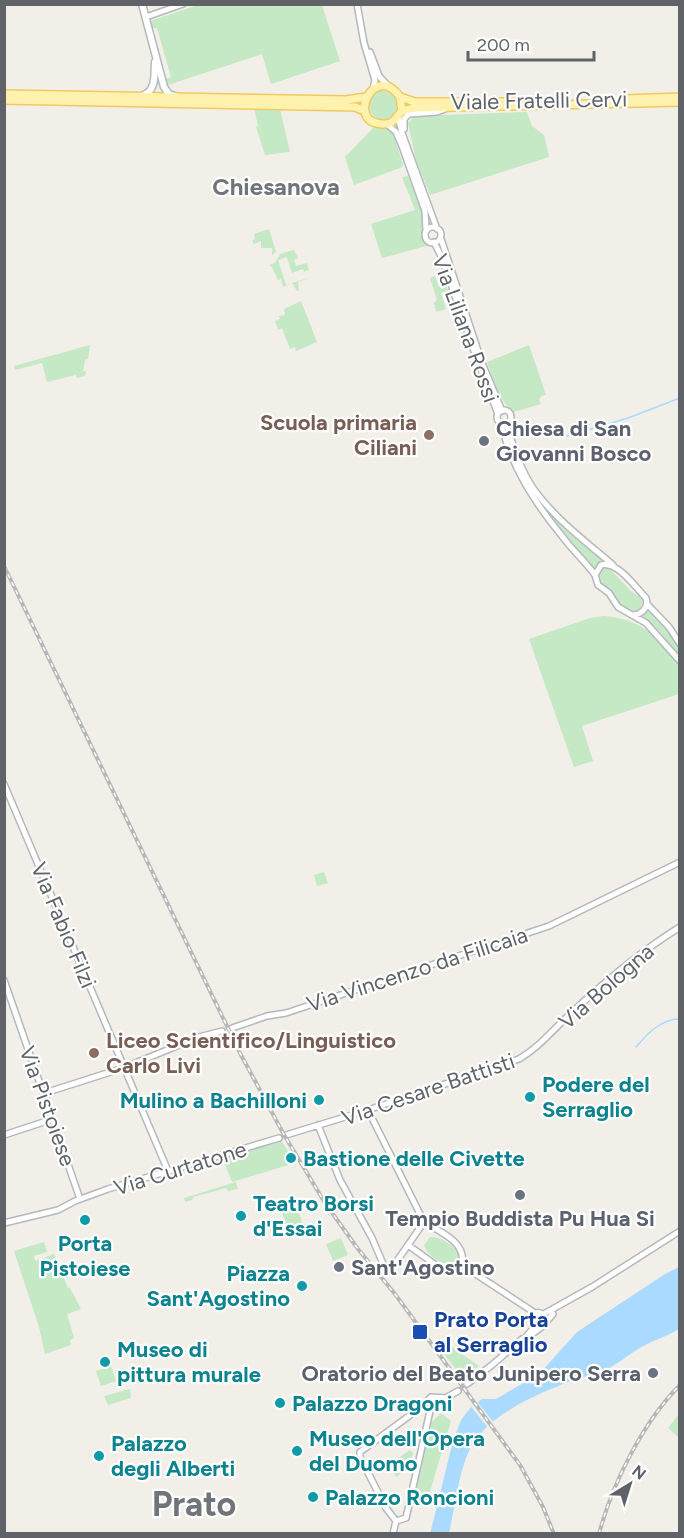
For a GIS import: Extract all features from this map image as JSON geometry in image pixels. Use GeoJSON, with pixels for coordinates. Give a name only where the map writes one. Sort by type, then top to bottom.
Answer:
{"type":"FeatureCollection","features":[{"type":"Feature","properties":{"kind":"main road"},"geometry":{"type":"LineString","coordinates":[[142,4],[166,92],[178,97]]}},
{"type":"Feature","properties":{"kind":"main road"},"geometry":{"type":"LineString","coordinates":[[138,96],[149,93],[153,87],[155,58]]}},
{"type":"Feature","properties":{"kind":"main road"},"geometry":{"type":"LineString","coordinates":[[4,94],[346,100],[366,96],[373,89],[389,87],[400,97],[400,114]]}},
{"type":"Feature","properties":{"kind":"main road"},"geometry":{"type":"LineString","coordinates":[[365,111],[366,96]]}},
{"type":"Feature","properties":{"kind":"main road","name":"Viale Fratelli Cervi"},"geometry":{"type":"LineString","coordinates":[[400,97],[418,102],[522,102],[680,97]]}},
{"type":"Feature","properties":{"kind":"main road"},"geometry":{"type":"LineString","coordinates":[[4,100],[355,107],[365,111],[372,121],[387,124]]}},
{"type":"Feature","properties":{"kind":"main road","name":"Viale Fratelli Cervi"},"geometry":{"type":"LineString","coordinates":[[387,124],[400,114],[414,108],[680,102]]}},
{"type":"Feature","properties":{"kind":"street"},"geometry":{"type":"LineString","coordinates":[[146,18],[183,4]]}},
{"type":"Feature","properties":{"kind":"street"},"geometry":{"type":"LineString","coordinates":[[357,4],[375,80],[373,89]]}},
{"type":"Feature","properties":{"kind":"street"},"geometry":{"type":"LineString","coordinates":[[363,33],[379,76],[389,87]]}},
{"type":"Feature","properties":{"kind":"street"},"geometry":{"type":"LineString","coordinates":[[410,154],[403,126],[407,116],[412,113],[437,112],[446,108]]}},
{"type":"Feature","properties":{"kind":"street"},"geometry":{"type":"LineString","coordinates":[[387,124],[398,131],[400,114]]}},
{"type":"Feature","properties":{"kind":"street","name":"Via Liliana Rossi"},"geometry":{"type":"LineString","coordinates":[[398,131],[410,154],[437,229],[441,233],[441,239],[500,412],[498,420],[512,439],[532,486],[557,517],[646,598],[647,604],[669,627],[680,644]]}},
{"type":"Feature","properties":{"kind":"street","name":"Via Liliana Rossi"},"geometry":{"type":"LineString","coordinates":[[398,131],[425,211],[426,237],[434,242],[442,258],[475,354],[500,412]]}},
{"type":"Feature","properties":{"kind":"street","name":"Via Liliana Rossi"},"geometry":{"type":"LineString","coordinates":[[426,231],[430,228],[437,229]]}},
{"type":"Feature","properties":{"kind":"street","name":"Via Liliana Rossi"},"geometry":{"type":"LineString","coordinates":[[434,242],[441,239]]}},
{"type":"Feature","properties":{"kind":"street","name":"Via Liliana Rossi"},"geometry":{"type":"LineString","coordinates":[[500,412],[506,411],[510,415],[510,420],[503,424]]}},
{"type":"Feature","properties":{"kind":"street"},"geometry":{"type":"LineString","coordinates":[[503,424],[509,452],[528,490],[563,538],[595,575],[598,585],[609,593],[616,605],[623,611],[653,629],[680,661]]}},
{"type":"Feature","properties":{"kind":"street"},"geometry":{"type":"LineString","coordinates":[[595,575],[597,568],[602,564],[615,568]]}},
{"type":"Feature","properties":{"kind":"street"},"geometry":{"type":"LineString","coordinates":[[632,615],[641,614],[647,604]]}},
{"type":"Feature","properties":{"kind":"street","name":"Via Fabio Filzi"},"geometry":{"type":"LineString","coordinates":[[4,783],[168,1171]]}},
{"type":"Feature","properties":{"kind":"street","name":"Via Vincenzo da Filicaia"},"geometry":{"type":"LineString","coordinates":[[231,1028],[267,1016],[286,1013],[549,926],[680,862]]}},
{"type":"Feature","properties":{"kind":"street","name":"Via Bologna"},"geometry":{"type":"LineString","coordinates":[[536,1049],[568,1016],[634,956],[680,927]]}},
{"type":"Feature","properties":{"kind":"street","name":"Via Pistoiese"},"geometry":{"type":"LineString","coordinates":[[4,980],[80,1199]]}},
{"type":"Feature","properties":{"kind":"street"},"geometry":{"type":"LineString","coordinates":[[45,1098],[51,1091],[123,1068],[199,1036],[222,1031]]}},
{"type":"Feature","properties":{"kind":"street","name":"Via Cesare Battisti"},"geometry":{"type":"LineString","coordinates":[[318,1125],[517,1060],[536,1049]]}},
{"type":"Feature","properties":{"kind":"street"},"geometry":{"type":"LineString","coordinates":[[368,1110],[424,1222],[460,1247],[462,1265]]}},
{"type":"Feature","properties":{"kind":"street"},"geometry":{"type":"LineString","coordinates":[[4,1135],[53,1119]]}},
{"type":"Feature","properties":{"kind":"street"},"geometry":{"type":"LineString","coordinates":[[286,1135],[318,1125],[340,1180],[388,1271],[424,1222]]}},
{"type":"Feature","properties":{"kind":"street","name":"Via Curtatone"},"geometry":{"type":"LineString","coordinates":[[4,1223],[58,1210],[80,1199],[279,1138]]}},
{"type":"Feature","properties":{"kind":"street"},"geometry":{"type":"LineString","coordinates":[[462,1265],[528,1310],[534,1319],[542,1322],[543,1317],[561,1305],[680,1231]]}},
{"type":"Feature","properties":{"kind":"street"},"geometry":{"type":"LineString","coordinates":[[408,1245],[444,1271],[456,1270],[462,1265]]}},
{"type":"Feature","properties":{"kind":"street"},"geometry":{"type":"LineString","coordinates":[[467,1384],[523,1338],[543,1326],[561,1305]]}},
{"type":"Feature","properties":{"kind":"street"},"geometry":{"type":"LineString","coordinates":[[523,1338],[534,1319],[553,1314]]}},
{"type":"Feature","properties":{"kind":"street"},"geometry":{"type":"LineString","coordinates":[[396,1521],[406,1518],[430,1411],[435,1404],[458,1391]]}},
{"type":"Feature","properties":{"kind":"street"},"geometry":{"type":"LineString","coordinates":[[396,1521],[369,1476],[360,1452],[424,1405],[431,1397],[447,1398]]}},
{"type":"Feature","properties":{"kind":"street"},"geometry":{"type":"LineString","coordinates":[[392,1532],[396,1521]]}},
{"type":"Feature","properties":{"kind":"green space"},"geometry":{"type":"Polygon","coordinates":[[[195,5],[322,5],[340,61],[271,84],[262,54],[168,85],[166,79],[171,77],[157,28],[152,28],[150,21],[195,5]]]}},
{"type":"Feature","properties":{"kind":"green space"},"geometry":{"type":"Polygon","coordinates":[[[384,90],[395,94],[399,105],[395,116],[384,120],[373,116],[369,105],[373,94],[384,90]]]}},
{"type":"Feature","properties":{"kind":"green space"},"geometry":{"type":"Polygon","coordinates":[[[254,108],[280,109],[290,152],[265,155],[256,127],[258,126],[254,108]]]}},
{"type":"Feature","properties":{"kind":"green space"},"geometry":{"type":"Polygon","coordinates":[[[527,112],[532,126],[544,135],[549,157],[430,195],[416,160],[408,123],[413,118],[527,112]]]}},
{"type":"Feature","properties":{"kind":"green space"},"geometry":{"type":"Polygon","coordinates":[[[375,126],[393,133],[402,167],[354,185],[345,157],[375,126]]]}},
{"type":"Feature","properties":{"kind":"green space"},"geometry":{"type":"Polygon","coordinates":[[[408,176],[423,215],[422,238],[430,245],[382,258],[371,224],[415,210],[402,177],[408,176]]]}},
{"type":"Feature","properties":{"kind":"green space"},"geometry":{"type":"Polygon","coordinates":[[[269,229],[276,252],[272,255],[272,248],[261,248],[261,241],[254,244],[252,240],[255,239],[254,234],[269,229]]]}},
{"type":"Feature","properties":{"kind":"green space"},"geometry":{"type":"Polygon","coordinates":[[[294,250],[298,258],[294,260],[296,266],[307,263],[309,270],[304,272],[303,269],[292,273],[287,257],[278,260],[286,285],[291,283],[283,287],[281,279],[278,280],[269,265],[275,263],[280,254],[294,250]]]}},
{"type":"Feature","properties":{"kind":"green space"},"geometry":{"type":"Polygon","coordinates":[[[314,276],[298,282],[299,290],[297,291],[292,283],[314,276]]]}},
{"type":"Feature","properties":{"kind":"green space"},"geometry":{"type":"Polygon","coordinates":[[[435,276],[439,287],[446,285],[454,307],[450,309],[449,306],[452,305],[447,291],[441,293],[446,309],[436,312],[434,303],[437,300],[430,278],[435,276]]]}},
{"type":"Feature","properties":{"kind":"green space"},"geometry":{"type":"Polygon","coordinates":[[[301,301],[317,342],[296,351],[295,347],[290,349],[282,328],[278,330],[275,321],[280,319],[279,316],[285,315],[284,309],[301,301]]]}},
{"type":"Feature","properties":{"kind":"green space"},"geometry":{"type":"Polygon","coordinates":[[[90,345],[83,371],[86,371],[85,376],[77,378],[76,375],[47,382],[42,363],[15,370],[14,366],[90,345]]]}},
{"type":"Feature","properties":{"kind":"green space"},"geometry":{"type":"Polygon","coordinates":[[[529,345],[546,395],[541,396],[539,400],[541,404],[514,412],[500,395],[487,362],[529,345]]]}},
{"type":"Feature","properties":{"kind":"green space"},"geometry":{"type":"Polygon","coordinates":[[[549,511],[605,561],[598,564],[594,570],[548,513],[549,511]]]}},
{"type":"Feature","properties":{"kind":"green space"},"geometry":{"type":"Polygon","coordinates":[[[602,567],[609,568],[632,592],[642,598],[640,608],[633,612],[622,607],[613,599],[597,580],[602,567]]]}},
{"type":"Feature","properties":{"kind":"green space"},"geometry":{"type":"Polygon","coordinates":[[[649,609],[673,636],[679,655],[660,632],[642,616],[649,609]]]}},
{"type":"Feature","properties":{"kind":"green space"},"geometry":{"type":"Polygon","coordinates":[[[604,616],[639,625],[664,646],[679,666],[679,694],[582,726],[593,761],[574,767],[529,639],[590,618],[604,616]]]}},
{"type":"Feature","properties":{"kind":"green space"},"geometry":{"type":"Polygon","coordinates":[[[324,872],[328,883],[317,886],[314,875],[324,872]]]}},
{"type":"Feature","properties":{"kind":"green space"},"geometry":{"type":"Polygon","coordinates":[[[281,1140],[295,1163],[232,1182],[223,1159],[281,1140]]]}},
{"type":"Feature","properties":{"kind":"green space"},"geometry":{"type":"Polygon","coordinates":[[[236,1182],[238,1189],[228,1191],[226,1188],[193,1197],[192,1200],[185,1202],[184,1198],[236,1182]]]}},
{"type":"Feature","properties":{"kind":"green space"},"geometry":{"type":"Polygon","coordinates":[[[295,1201],[305,1231],[289,1236],[280,1206],[295,1201]]]}},
{"type":"Feature","properties":{"kind":"green space"},"geometry":{"type":"Polygon","coordinates":[[[430,1237],[439,1238],[451,1245],[459,1256],[457,1262],[443,1263],[433,1257],[424,1245],[430,1237]]]}},
{"type":"Feature","properties":{"kind":"green space"},"geometry":{"type":"Polygon","coordinates":[[[341,1238],[348,1255],[333,1261],[326,1244],[341,1238]]]}},
{"type":"Feature","properties":{"kind":"green space"},"geometry":{"type":"Polygon","coordinates":[[[44,1242],[47,1252],[34,1256],[35,1261],[54,1254],[68,1288],[81,1309],[67,1314],[74,1338],[70,1340],[71,1345],[45,1354],[39,1327],[14,1251],[44,1242]]]}},
{"type":"Feature","properties":{"kind":"green space"},"geometry":{"type":"Polygon","coordinates":[[[439,1338],[479,1366],[464,1380],[435,1342],[439,1338]]]}},
{"type":"Feature","properties":{"kind":"green space"},"geometry":{"type":"Polygon","coordinates":[[[111,1366],[116,1381],[101,1386],[96,1371],[111,1366]]]}},
{"type":"Feature","properties":{"kind":"green space"},"geometry":{"type":"Polygon","coordinates":[[[130,1389],[131,1398],[108,1405],[104,1396],[130,1389]]]}},
{"type":"Feature","properties":{"kind":"green space"},"geometry":{"type":"Polygon","coordinates":[[[441,1413],[451,1421],[426,1505],[415,1495],[430,1424],[441,1413]]]}},
{"type":"Feature","properties":{"kind":"green space"},"geometry":{"type":"Polygon","coordinates":[[[679,1414],[679,1438],[668,1428],[679,1414]]]}},
{"type":"Feature","properties":{"kind":"green space"},"geometry":{"type":"Polygon","coordinates":[[[410,1450],[413,1453],[410,1467],[396,1477],[388,1465],[410,1450]]]}},
{"type":"Feature","properties":{"kind":"water"},"geometry":{"type":"Polygon","coordinates":[[[679,1267],[679,1329],[643,1346],[604,1371],[573,1380],[517,1405],[491,1423],[472,1445],[468,1454],[449,1533],[430,1534],[453,1441],[461,1420],[472,1406],[482,1399],[496,1399],[540,1373],[577,1332],[679,1267]]]}},
{"type":"Feature","properties":{"kind":"pier"},"geometry":{"type":"Polygon","coordinates":[[[475,1399],[495,1424],[489,1429],[469,1404],[475,1399]]]}},
{"type":"Feature","properties":{"kind":"waterway"},"geometry":{"type":"LineString","coordinates":[[567,436],[628,418],[680,398]]}},
{"type":"Feature","properties":{"kind":"waterway"},"geometry":{"type":"LineString","coordinates":[[636,1047],[661,1024],[680,1019]]}},
{"type":"Feature","properties":{"kind":"tunnel"},"geometry":{"type":"LineString","coordinates":[[458,1391],[467,1384]]}},
{"type":"Feature","properties":{"kind":"railway"},"geometry":{"type":"LineString","coordinates":[[4,566],[240,1053],[283,1133],[325,1203],[358,1249],[395,1294],[520,1465],[543,1507],[554,1534]]}},
{"type":"Feature","properties":{"kind":"railway"},"geometry":{"type":"LineString","coordinates":[[599,1534],[612,1495],[630,1455],[666,1400],[680,1385]]}},
{"type":"Feature","properties":{"kind":"place","name":"Scuola primaria Ciliani"},"geometry":{"type":"Point","coordinates":[429,435]}},
{"type":"Feature","properties":{"kind":"place","name":"Chiesa di San Giovanni Bosco"},"geometry":{"type":"Point","coordinates":[484,441]}},
{"type":"Feature","properties":{"kind":"place","name":"Liceo Scientifico/Linguistico Carlo Livi"},"geometry":{"type":"Point","coordinates":[94,1053]}},
{"type":"Feature","properties":{"kind":"place","name":"Podere del Serraglio"},"geometry":{"type":"Point","coordinates":[530,1097]}},
{"type":"Feature","properties":{"kind":"place","name":"Mulino a Bachilloni"},"geometry":{"type":"Point","coordinates":[319,1100]}},
{"type":"Feature","properties":{"kind":"place","name":"Bastione delle Civette"},"geometry":{"type":"Point","coordinates":[291,1158]}},
{"type":"Feature","properties":{"kind":"place","name":"Tempio Buddista Pu Hua Si"},"geometry":{"type":"Point","coordinates":[520,1195]}},
{"type":"Feature","properties":{"kind":"place","name":"Teatro Borsi d'Essai"},"geometry":{"type":"Point","coordinates":[241,1216]}},
{"type":"Feature","properties":{"kind":"place","name":"Porta Pistoiese"},"geometry":{"type":"Point","coordinates":[85,1220]}},
{"type":"Feature","properties":{"kind":"place","name":"Sant'Agostino"},"geometry":{"type":"Point","coordinates":[339,1267]}},
{"type":"Feature","properties":{"kind":"place","name":"Piazza Sant'Agostino"},"geometry":{"type":"Point","coordinates":[302,1286]}},
{"type":"Feature","properties":{"kind":"place","name":"Prato Porta al Serraglio"},"geometry":{"type":"Point","coordinates":[420,1332]}},
{"type":"Feature","properties":{"kind":"place","name":"Museo di pittura murale"},"geometry":{"type":"Point","coordinates":[105,1362]}},
{"type":"Feature","properties":{"kind":"place","name":"Oratorio del Beato Junipero Serra"},"geometry":{"type":"Point","coordinates":[653,1373]}},
{"type":"Feature","properties":{"kind":"place","name":"Palazzo Dragoni"},"geometry":{"type":"Point","coordinates":[280,1403]}},
{"type":"Feature","properties":{"kind":"place","name":"Museo dell'Opera del Duomo"},"geometry":{"type":"Point","coordinates":[297,1451]}},
{"type":"Feature","properties":{"kind":"place","name":"Palazzo degli Alberti"},"geometry":{"type":"Point","coordinates":[99,1456]}},
{"type":"Feature","properties":{"kind":"place","name":"Palazzo Roncioni"},"geometry":{"type":"Point","coordinates":[313,1497]}},
{"type":"Feature","properties":{"kind":"district","name":"Chiesanova"},"geometry":{"type":"Point","coordinates":[276,187]}},
{"type":"Feature","properties":{"kind":"district","name":"Prato"},"geometry":{"type":"Point","coordinates":[194,1504]}}]}
